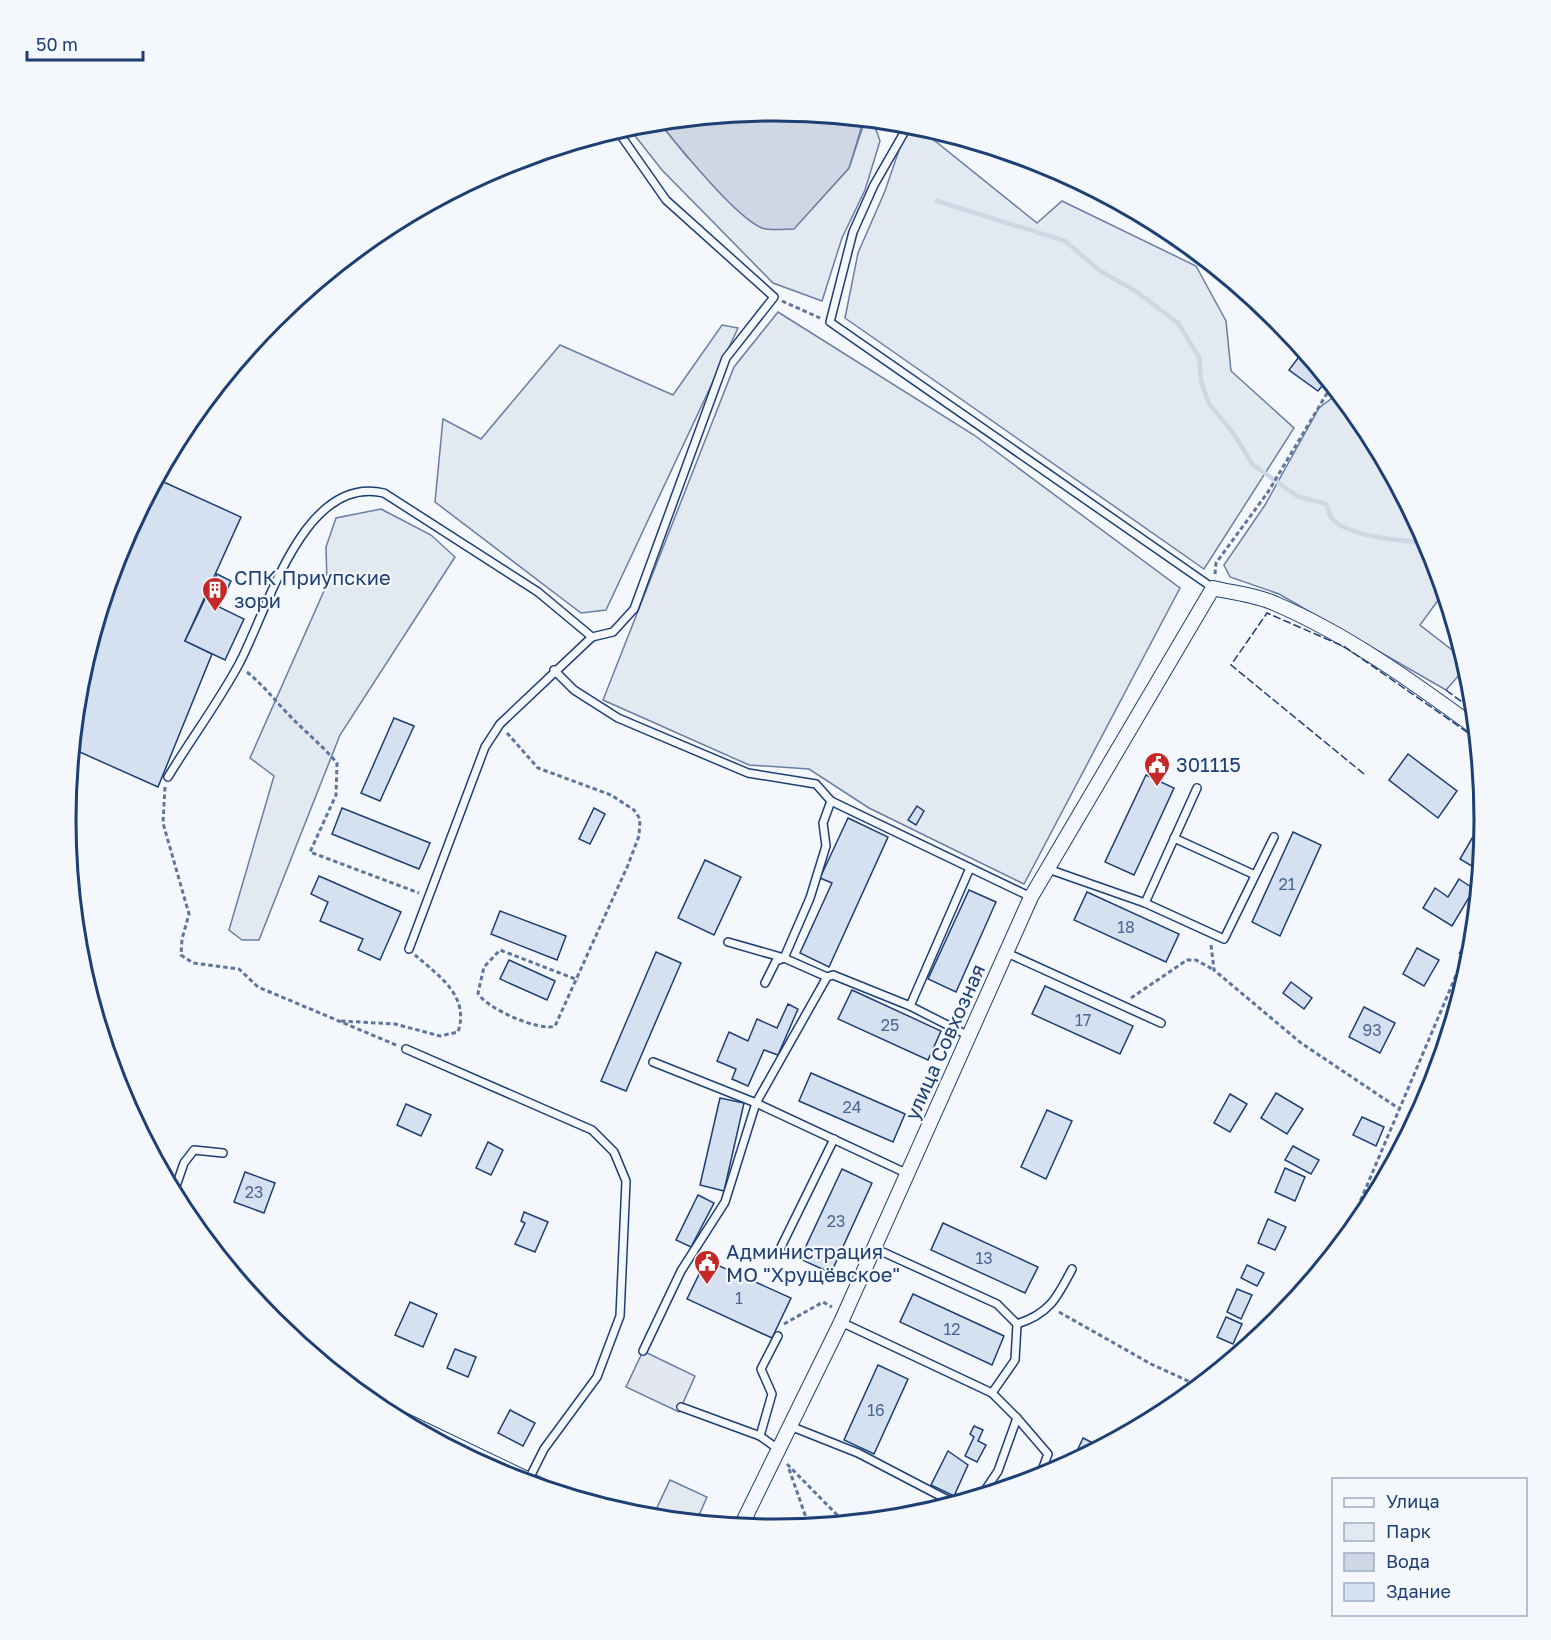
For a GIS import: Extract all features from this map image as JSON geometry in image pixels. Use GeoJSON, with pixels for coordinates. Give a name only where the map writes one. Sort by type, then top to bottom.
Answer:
{"type":"FeatureCollection","features":[{"type":"Feature","properties":{"kind":"street"},"geometry":{"type":"LineString","coordinates":[[1213,588],[1274,603],[1345,639],[1416,684],[1468,722]]}},
{"type":"Feature","properties":{"kind":"street","name":"улица Совхозная"},"geometry":{"type":"LineString","coordinates":[[745,1518],[781,1454],[790,1425],[843,1317],[908,1174],[967,1035],[1007,953],[1030,897],[1045,868],[1213,588]]}},
{"type":"Feature","properties":{"kind":"lane"},"geometry":{"type":"LineString","coordinates":[[904,133],[874,185],[853,232],[830,322],[1213,588]]}},
{"type":"Feature","properties":{"kind":"lane"},"geometry":{"type":"LineString","coordinates":[[409,949],[478,764],[500,724],[592,636],[613,632],[634,609],[726,358],[774,297],[672,206],[644,171],[622,138]]}},
{"type":"Feature","properties":{"kind":"lane"},"geometry":{"type":"LineString","coordinates":[[168,777],[238,665],[303,531],[333,504],[350,495],[366,490],[384,493],[538,592],[592,636]]}},
{"type":"Feature","properties":{"kind":"lane"},"geometry":{"type":"LineString","coordinates":[[554,670],[574,690],[618,718],[748,773],[816,784],[831,801],[1030,897]]}},
{"type":"Feature","properties":{"kind":"lane"},"geometry":{"type":"LineString","coordinates":[[1145,903],[1197,788]]}},
{"type":"Feature","properties":{"kind":"lane"},"geometry":{"type":"LineString","coordinates":[[765,983],[776,961],[784,958],[810,898],[826,846],[823,823],[831,801]]}},
{"type":"Feature","properties":{"kind":"lane"},"geometry":{"type":"LineString","coordinates":[[1045,868],[1145,903],[1224,939],[1274,837]]}},
{"type":"Feature","properties":{"kind":"lane"},"geometry":{"type":"LineString","coordinates":[[1174,838],[1255,875]]}},
{"type":"Feature","properties":{"kind":"lane"},"geometry":{"type":"LineString","coordinates":[[910,1006],[970,868]]}},
{"type":"Feature","properties":{"kind":"lane"},"geometry":{"type":"LineString","coordinates":[[728,942],[784,958],[827,977]]}},
{"type":"Feature","properties":{"kind":"lane"},"geometry":{"type":"LineString","coordinates":[[1007,953],[1161,1023]]}},
{"type":"Feature","properties":{"kind":"lane"},"geometry":{"type":"LineString","coordinates":[[642,1352],[681,1271],[725,1202],[756,1103],[827,977],[833,975],[910,1006],[967,1035]]}},
{"type":"Feature","properties":{"kind":"lane"},"geometry":{"type":"LineString","coordinates":[[406,1049],[592,1130],[614,1152],[623,1172],[626,1193],[623,1293],[615,1335],[588,1392],[544,1449],[531,1475]]}},
{"type":"Feature","properties":{"kind":"lane"},"geometry":{"type":"LineString","coordinates":[[653,1062],[756,1103],[908,1174]]}},
{"type":"Feature","properties":{"kind":"lane"},"geometry":{"type":"LineString","coordinates":[[779,1251],[834,1139]]}},
{"type":"Feature","properties":{"kind":"lane"},"geometry":{"type":"LineString","coordinates":[[178,1181],[184,1163],[194,1150],[223,1153]]}},
{"type":"Feature","properties":{"kind":"lane"},"geometry":{"type":"LineString","coordinates":[[874,1248],[997,1304],[1017,1324],[1015,1360],[992,1393]]}},
{"type":"Feature","properties":{"kind":"lane"},"geometry":{"type":"LineString","coordinates":[[1017,1324],[1036,1318],[1056,1298],[1072,1269]]}},
{"type":"Feature","properties":{"kind":"lane"},"geometry":{"type":"LineString","coordinates":[[843,1317],[992,1393],[1048,1454],[1044,1466]]}},
{"type":"Feature","properties":{"kind":"lane"},"geometry":{"type":"LineString","coordinates":[[760,1436],[772,1394],[761,1370],[778,1336]]}},
{"type":"Feature","properties":{"kind":"lane"},"geometry":{"type":"LineString","coordinates":[[681,1407],[760,1436],[781,1454]]}},
{"type":"Feature","properties":{"kind":"lane"},"geometry":{"type":"LineString","coordinates":[[988,1485],[998,1471],[1017,1418]]}},
{"type":"Feature","properties":{"kind":"lane"},"geometry":{"type":"LineString","coordinates":[[790,1425],[858,1453],[944,1498]]}},
{"type":"Feature","properties":{"kind":"path"},"geometry":{"type":"LineString","coordinates":[[774,297],[830,322]]}},
{"type":"Feature","properties":{"kind":"path"},"geometry":{"type":"LineString","coordinates":[[1213,588],[1216,564],[1268,492],[1328,392]]}},
{"type":"Feature","properties":{"kind":"path"},"geometry":{"type":"LineString","coordinates":[[238,665],[263,685],[287,714],[322,745],[338,763],[336,795],[310,852],[427,896]]}},
{"type":"Feature","properties":{"kind":"path"},"geometry":{"type":"LineString","coordinates":[[500,724],[538,768],[610,795],[634,810],[640,819],[639,836],[628,866],[578,980],[558,1023],[549,1028],[534,1025],[485,1004],[478,993],[484,968],[500,950],[578,980]]}},
{"type":"Feature","properties":{"kind":"path"},"geometry":{"type":"LineString","coordinates":[[168,777],[163,795],[163,823],[189,914],[182,939],[181,955],[193,963],[238,969],[258,987],[406,1049]]}},
{"type":"Feature","properties":{"kind":"path"},"geometry":{"type":"LineString","coordinates":[[1209,933],[1214,970]]}},
{"type":"Feature","properties":{"kind":"path"},"geometry":{"type":"LineString","coordinates":[[336,1021],[395,1024],[441,1036],[458,1032],[463,1018],[456,992],[409,949]]}},
{"type":"Feature","properties":{"kind":"path"},"geometry":{"type":"LineString","coordinates":[[1120,1006],[1187,960],[1196,960],[1214,970],[1301,1044],[1398,1108]]}},
{"type":"Feature","properties":{"kind":"path"},"geometry":{"type":"LineString","coordinates":[[1357,1208],[1458,972]]}},
{"type":"Feature","properties":{"kind":"path"},"geometry":{"type":"LineString","coordinates":[[1056,1298],[1061,1307],[1058,1314],[1150,1364],[1191,1382]]}},
{"type":"Feature","properties":{"kind":"path"},"geometry":{"type":"LineString","coordinates":[[784,1324],[823,1302],[843,1317]]}},
{"type":"Feature","properties":{"kind":"path"},"geometry":{"type":"LineString","coordinates":[[781,1454],[789,1467],[838,1516]]}},
{"type":"Feature","properties":{"kind":"path"},"geometry":{"type":"LineString","coordinates":[[789,1467],[790,1479],[806,1518]]}},
{"type":"Feature","properties":{"kind":"green space"},"geometry":{"type":"Polygon","coordinates":[[[863,127],[875,128],[880,141],[865,190],[842,238],[822,301],[773,283],[662,170],[634,135],[665,130],[688,158],[794,228],[849,168],[863,127]]]}},
{"type":"Feature","properties":{"kind":"green space"},"geometry":{"type":"Polygon","coordinates":[[[905,133],[912,134],[933,139],[1037,223],[1062,201],[1196,266],[1226,321],[1231,371],[1294,428],[1204,569],[845,318],[858,253],[885,191],[905,133]]]}},
{"type":"Feature","properties":{"kind":"green space"},"geometry":{"type":"Polygon","coordinates":[[[778,312],[974,435],[1180,588],[1024,884],[869,808],[809,769],[749,765],[603,700],[734,367],[778,312]]]}},
{"type":"Feature","properties":{"kind":"green space"},"geometry":{"type":"Polygon","coordinates":[[[722,325],[738,328],[606,610],[581,613],[435,502],[443,419],[481,439],[560,345],[673,395],[722,325]]]}},
{"type":"Feature","properties":{"kind":"green space"},"geometry":{"type":"Polygon","coordinates":[[[1333,398],[1357,432],[1381,470],[1421,553],[1438,600],[1420,625],[1454,651],[1459,675],[1446,690],[1279,594],[1230,577],[1224,565],[1265,505],[1319,408],[1333,398]]]}},
{"type":"Feature","properties":{"kind":"green space"},"geometry":{"type":"Polygon","coordinates":[[[381,509],[431,535],[455,557],[340,735],[259,940],[242,940],[229,930],[274,776],[250,758],[327,584],[326,547],[336,518],[381,509]]]}},
{"type":"Feature","properties":{"kind":"green space"},"geometry":{"type":"Polygon","coordinates":[[[670,1480],[707,1497],[699,1515],[656,1509],[670,1480]]]}},
{"type":"Feature","properties":{"kind":"shaded area"},"geometry":{"type":"Polygon","coordinates":[[[643,1351],[695,1376],[679,1412],[626,1387],[643,1351]]]}},
{"type":"Feature","properties":{"kind":"water"},"geometry":{"type":"Polygon","coordinates":[[[776,121],[821,122],[862,126],[849,168],[794,229],[766,229],[751,221],[723,196],[665,130],[730,122],[776,121]]]}},
{"type":"Feature","properties":{"kind":"building"},"geometry":{"type":"Polygon","coordinates":[[[1299,357],[1323,385],[1318,391],[1289,370],[1299,357]]]}},
{"type":"Feature","properties":{"kind":"building"},"geometry":{"type":"Polygon","coordinates":[[[164,482],[241,517],[185,641],[212,654],[158,787],[80,752],[82,729],[100,639],[130,553],[164,482]]]}},
{"type":"Feature","properties":{"kind":"building","name":"СПК Приупские зори"},"geometry":{"type":"Polygon","coordinates":[[[217,574],[231,581],[219,607],[244,619],[225,660],[185,641],[217,574]]]}},
{"type":"Feature","properties":{"kind":"building"},"geometry":{"type":"Polygon","coordinates":[[[394,718],[414,726],[380,801],[361,793],[394,718]]]}},
{"type":"Feature","properties":{"kind":"building"},"geometry":{"type":"Polygon","coordinates":[[[1408,754],[1457,791],[1438,818],[1389,780],[1408,754]]]}},
{"type":"Feature","properties":{"kind":"building"},"geometry":{"type":"Polygon","coordinates":[[[1146,775],[1174,788],[1134,875],[1105,862],[1146,775]]]}},
{"type":"Feature","properties":{"kind":"building"},"geometry":{"type":"Polygon","coordinates":[[[917,806],[924,811],[916,825],[908,820],[917,806]]]}},
{"type":"Feature","properties":{"kind":"building"},"geometry":{"type":"Polygon","coordinates":[[[342,808],[430,843],[419,869],[332,834],[342,808]]]}},
{"type":"Feature","properties":{"kind":"building"},"geometry":{"type":"Polygon","coordinates":[[[594,808],[605,814],[590,844],[579,839],[594,808]]]}},
{"type":"Feature","properties":{"kind":"building"},"geometry":{"type":"Polygon","coordinates":[[[848,818],[888,837],[829,967],[800,953],[832,883],[820,878],[848,818]]]}},
{"type":"Feature","properties":{"kind":"building"},"geometry":{"type":"Polygon","coordinates":[[[1293,832],[1321,845],[1280,936],[1252,922],[1293,832]]]}},
{"type":"Feature","properties":{"kind":"building"},"geometry":{"type":"Polygon","coordinates":[[[1474,835],[1473,867],[1460,859],[1474,835]]]}},
{"type":"Feature","properties":{"kind":"building"},"geometry":{"type":"Polygon","coordinates":[[[705,860],[741,877],[714,935],[678,918],[705,860]]]}},
{"type":"Feature","properties":{"kind":"building"},"geometry":{"type":"Polygon","coordinates":[[[319,876],[401,912],[380,960],[358,950],[363,939],[320,921],[328,902],[311,894],[319,876]]]}},
{"type":"Feature","properties":{"kind":"building"},"geometry":{"type":"Polygon","coordinates":[[[1459,879],[1471,887],[1470,895],[1452,926],[1423,908],[1435,888],[1448,897],[1459,879]]]}},
{"type":"Feature","properties":{"kind":"building"},"geometry":{"type":"Polygon","coordinates":[[[969,890],[996,902],[956,992],[928,979],[969,890]]]}},
{"type":"Feature","properties":{"kind":"building"},"geometry":{"type":"Polygon","coordinates":[[[1087,892],[1179,934],[1166,962],[1074,920],[1087,892]]]}},
{"type":"Feature","properties":{"kind":"building"},"geometry":{"type":"Polygon","coordinates":[[[500,911],[566,936],[557,960],[491,934],[500,911]]]}},
{"type":"Feature","properties":{"kind":"building"},"geometry":{"type":"Polygon","coordinates":[[[1417,948],[1439,960],[1424,986],[1403,974],[1417,948]]]}},
{"type":"Feature","properties":{"kind":"building"},"geometry":{"type":"Polygon","coordinates":[[[656,952],[681,963],[626,1091],[601,1081],[656,952]]]}},
{"type":"Feature","properties":{"kind":"building"},"geometry":{"type":"Polygon","coordinates":[[[509,960],[555,981],[547,1000],[500,979],[509,960]]]}},
{"type":"Feature","properties":{"kind":"building"},"geometry":{"type":"Polygon","coordinates":[[[1291,982],[1312,998],[1304,1009],[1283,993],[1291,982]]]}},
{"type":"Feature","properties":{"kind":"building"},"geometry":{"type":"Polygon","coordinates":[[[1045,986],[1133,1026],[1120,1054],[1032,1014],[1045,986]]]}},
{"type":"Feature","properties":{"kind":"building"},"geometry":{"type":"Polygon","coordinates":[[[852,990],[941,1031],[928,1060],[838,1019],[852,990]]]}},
{"type":"Feature","properties":{"kind":"building"},"geometry":{"type":"Polygon","coordinates":[[[788,1004],[798,1009],[778,1055],[764,1050],[748,1086],[732,1079],[736,1069],[717,1061],[729,1032],[748,1041],[757,1019],[777,1028],[788,1004]]]}},
{"type":"Feature","properties":{"kind":"building"},"geometry":{"type":"Polygon","coordinates":[[[1364,1007],[1395,1023],[1380,1053],[1349,1037],[1364,1007]]]}},
{"type":"Feature","properties":{"kind":"building"},"geometry":{"type":"Polygon","coordinates":[[[811,1073],[905,1114],[893,1142],[799,1101],[811,1073]]]}},
{"type":"Feature","properties":{"kind":"building"},"geometry":{"type":"Polygon","coordinates":[[[1276,1093],[1303,1109],[1287,1134],[1261,1118],[1276,1093]]]}},
{"type":"Feature","properties":{"kind":"building"},"geometry":{"type":"Polygon","coordinates":[[[1230,1094],[1247,1104],[1230,1132],[1214,1123],[1230,1094]]]}},
{"type":"Feature","properties":{"kind":"building"},"geometry":{"type":"Polygon","coordinates":[[[720,1098],[744,1103],[724,1191],[700,1185],[720,1098]]]}},
{"type":"Feature","properties":{"kind":"building"},"geometry":{"type":"Polygon","coordinates":[[[406,1104],[431,1115],[421,1136],[397,1125],[406,1104]]]}},
{"type":"Feature","properties":{"kind":"building"},"geometry":{"type":"Polygon","coordinates":[[[1047,1110],[1072,1121],[1046,1179],[1021,1167],[1047,1110]]]}},
{"type":"Feature","properties":{"kind":"building"},"geometry":{"type":"Polygon","coordinates":[[[1362,1117],[1384,1127],[1376,1146],[1353,1135],[1362,1117]]]}},
{"type":"Feature","properties":{"kind":"building"},"geometry":{"type":"Polygon","coordinates":[[[488,1142],[503,1150],[491,1175],[476,1168],[488,1142]]]}},
{"type":"Feature","properties":{"kind":"building"},"geometry":{"type":"Polygon","coordinates":[[[1293,1146],[1319,1160],[1311,1174],[1285,1160],[1293,1146]]]}},
{"type":"Feature","properties":{"kind":"building"},"geometry":{"type":"Polygon","coordinates":[[[1285,1168],[1305,1177],[1295,1201],[1275,1192],[1285,1168]]]}},
{"type":"Feature","properties":{"kind":"building"},"geometry":{"type":"Polygon","coordinates":[[[842,1169],[872,1183],[831,1273],[800,1259],[842,1169]]]}},
{"type":"Feature","properties":{"kind":"building"},"geometry":{"type":"Polygon","coordinates":[[[245,1172],[275,1183],[264,1213],[234,1202],[245,1172]]]}},
{"type":"Feature","properties":{"kind":"building"},"geometry":{"type":"Polygon","coordinates":[[[698,1195],[714,1203],[691,1247],[676,1240],[698,1195]]]}},
{"type":"Feature","properties":{"kind":"building"},"geometry":{"type":"Polygon","coordinates":[[[524,1212],[548,1222],[535,1252],[515,1244],[525,1223],[521,1221],[524,1212]]]}},
{"type":"Feature","properties":{"kind":"building"},"geometry":{"type":"Polygon","coordinates":[[[1268,1219],[1286,1227],[1275,1250],[1258,1243],[1268,1219]]]}},
{"type":"Feature","properties":{"kind":"building"},"geometry":{"type":"Polygon","coordinates":[[[943,1223],[1038,1267],[1025,1293],[931,1250],[943,1223]]]}},
{"type":"Feature","properties":{"kind":"building"},"geometry":{"type":"Polygon","coordinates":[[[706,1260],[791,1298],[772,1338],[687,1299],[706,1260]]]}},
{"type":"Feature","properties":{"kind":"building"},"geometry":{"type":"Polygon","coordinates":[[[1247,1265],[1264,1273],[1257,1286],[1241,1278],[1247,1265]]]}},
{"type":"Feature","properties":{"kind":"building"},"geometry":{"type":"Polygon","coordinates":[[[1237,1289],[1252,1295],[1241,1319],[1227,1312],[1237,1289]]]}},
{"type":"Feature","properties":{"kind":"building"},"geometry":{"type":"Polygon","coordinates":[[[913,1294],[1004,1336],[992,1365],[900,1322],[913,1294]]]}},
{"type":"Feature","properties":{"kind":"building"},"geometry":{"type":"Polygon","coordinates":[[[410,1302],[437,1314],[423,1347],[395,1335],[410,1302]]]}},
{"type":"Feature","properties":{"kind":"building"},"geometry":{"type":"Polygon","coordinates":[[[1226,1317],[1242,1324],[1233,1344],[1217,1337],[1226,1317]]]}},
{"type":"Feature","properties":{"kind":"building"},"geometry":{"type":"Polygon","coordinates":[[[455,1349],[476,1357],[468,1377],[447,1368],[455,1349]]]}},
{"type":"Feature","properties":{"kind":"building"},"geometry":{"type":"Polygon","coordinates":[[[878,1365],[908,1379],[874,1454],[844,1440],[878,1365]]]}},
{"type":"Feature","properties":{"kind":"building"},"geometry":{"type":"Polygon","coordinates":[[[510,1410],[535,1423],[523,1446],[498,1433],[510,1410]]]}},
{"type":"Feature","properties":{"kind":"building"},"geometry":{"type":"Polygon","coordinates":[[[974,1426],[983,1430],[978,1441],[986,1445],[977,1462],[965,1456],[974,1437],[970,1434],[974,1426]]]}},
{"type":"Feature","properties":{"kind":"building"},"geometry":{"type":"Polygon","coordinates":[[[1083,1438],[1093,1443],[1085,1447],[1077,1450],[1083,1438]]]}},
{"type":"Feature","properties":{"kind":"building"},"geometry":{"type":"Polygon","coordinates":[[[948,1451],[968,1465],[954,1495],[931,1485],[948,1451]]]}},
{"type":"Feature","properties":{"kind":"waterway"},"geometry":{"type":"LineString","coordinates":[[937,201],[1065,241],[1099,270],[1137,292],[1178,323],[1199,357],[1201,381],[1209,404],[1234,434],[1252,464],[1297,496],[1326,504],[1331,517],[1338,524],[1376,537],[1416,542]]}},
{"type":"Feature","properties":{"kind":"fence"},"geometry":{"type":"LineString","coordinates":[[1364,774],[1231,665],[1267,613],[1345,647],[1469,734]]}},
{"type":"Feature","properties":{"kind":"fence"},"geometry":{"type":"LineString","coordinates":[[1446,690],[1465,704]]}},
{"type":"Feature","properties":{"kind":"fence"},"geometry":{"type":"LineString","coordinates":[[1459,954],[1462,948]]}},
{"type":"Feature","properties":{"kind":"place","name":"СПК Приупские зори"},"geometry":{"type":"Point","coordinates":[215,613]}},
{"type":"Feature","properties":{"kind":"place","name":"301115"},"geometry":{"type":"Point","coordinates":[1157,788]}},
{"type":"Feature","properties":{"kind":"place","name":"Администрация МО \"Хрущёвское\""},"geometry":{"type":"Point","coordinates":[707,1286]}}]}
